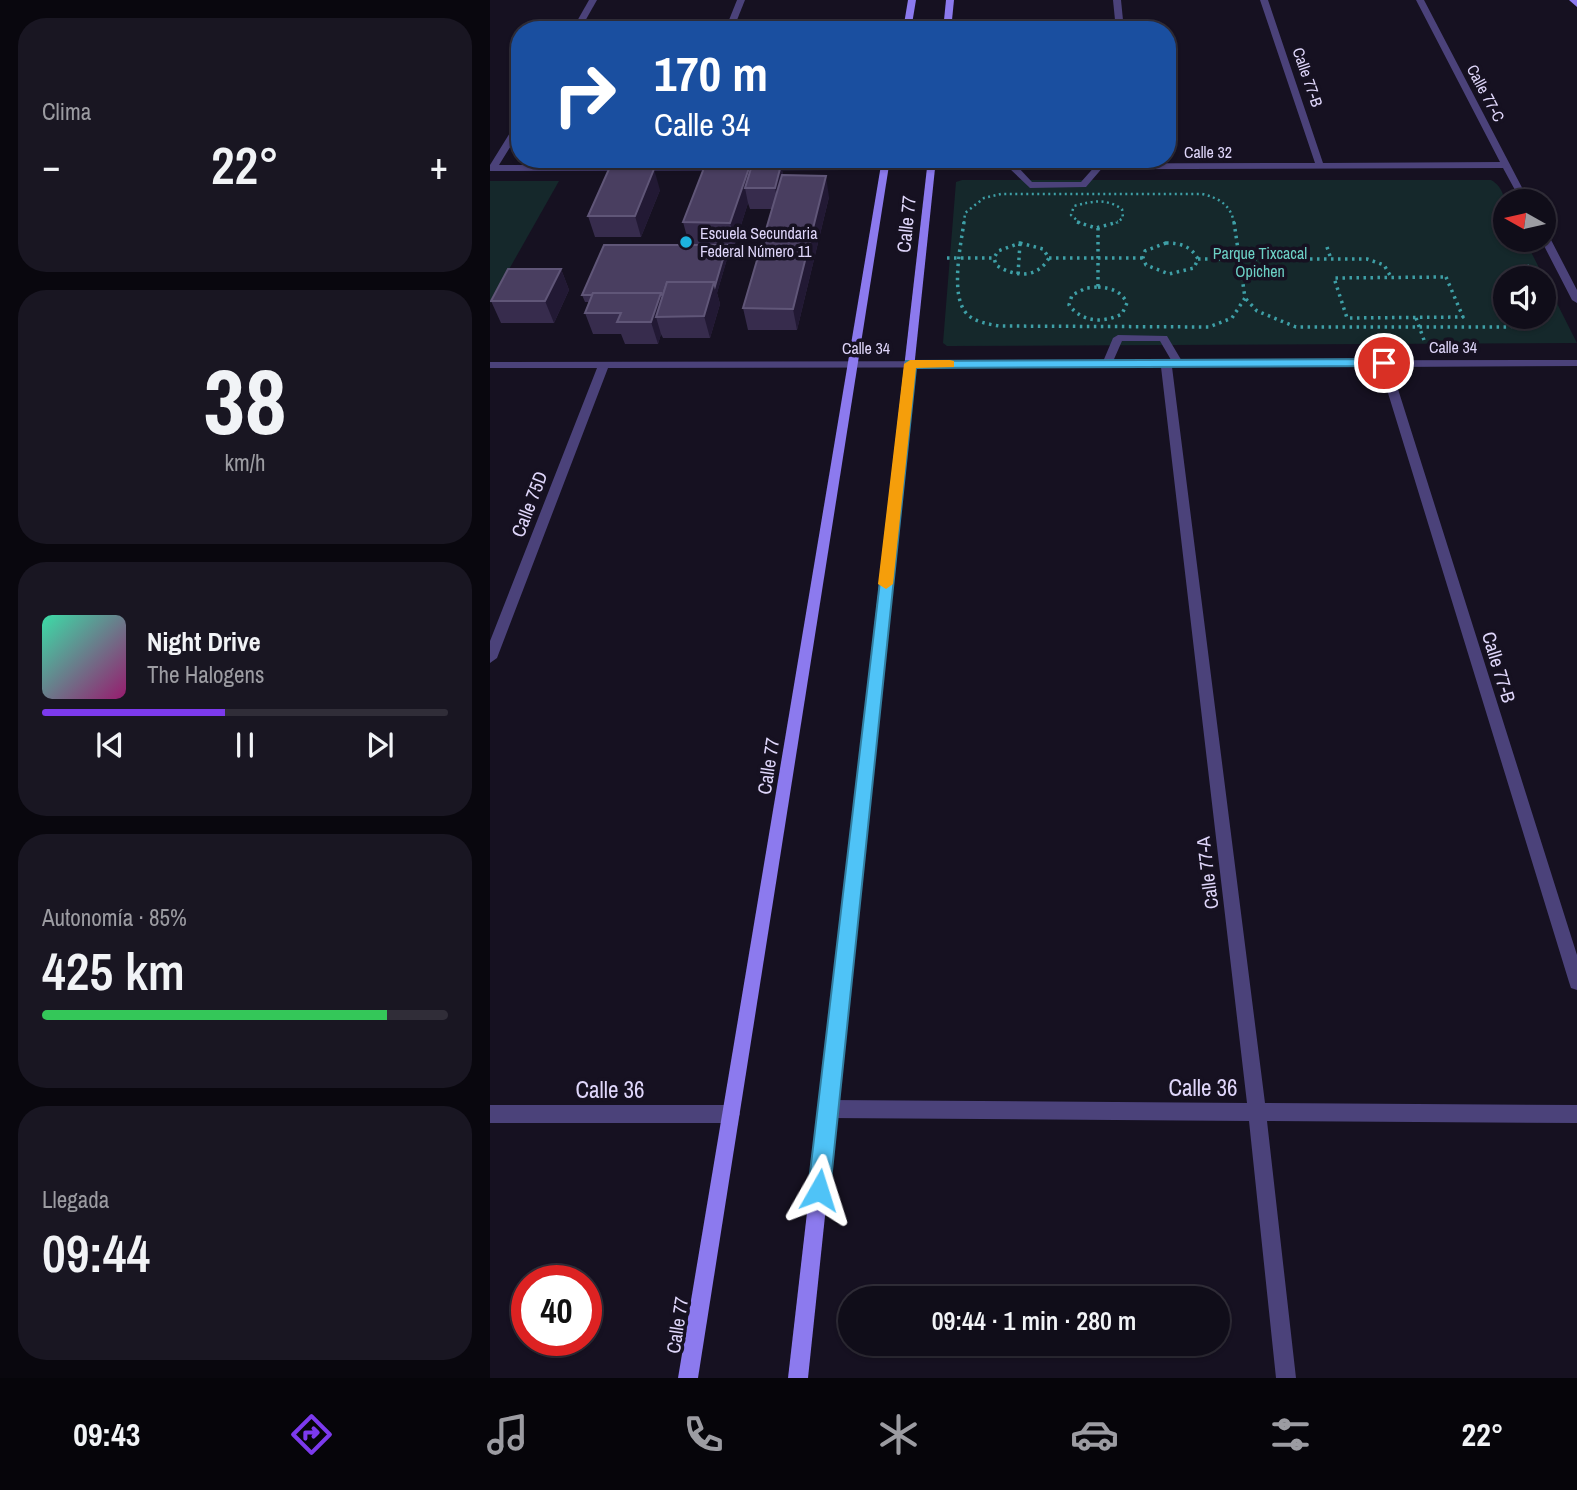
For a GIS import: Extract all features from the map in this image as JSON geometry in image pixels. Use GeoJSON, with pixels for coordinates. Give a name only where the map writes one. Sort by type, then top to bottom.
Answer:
{"type":"FeatureCollection","features":[{"type":"Feature","properties":{"kind":"street"},"geometry":{"type":"LineString","coordinates":[[581,21],[593,0]]}},
{"type":"Feature","properties":{"kind":"street"},"geometry":{"type":"LineString","coordinates":[[733,21],[741,0]]}},
{"type":"Feature","properties":{"kind":"street"},"geometry":{"type":"LineString","coordinates":[[908,21],[912,0]]}},
{"type":"Feature","properties":{"kind":"street"},"geometry":{"type":"LineString","coordinates":[[948,21],[950,0]]}},
{"type":"Feature","properties":{"kind":"street"},"geometry":{"type":"LineString","coordinates":[[1117,0],[1119,21]]}},
{"type":"Feature","properties":{"kind":"street","name":"Calle 77-B"},"geometry":{"type":"LineString","coordinates":[[1264,0],[1320,166]]}},
{"type":"Feature","properties":{"kind":"street","name":"Calle 77-C"},"geometry":{"type":"LineString","coordinates":[[1419,0],[1519,189]]}},
{"type":"Feature","properties":{"kind":"street"},"geometry":{"type":"LineString","coordinates":[[1573,0],[1577,5]]}},
{"type":"Feature","properties":{"kind":"street"},"geometry":{"type":"LineString","coordinates":[[492,168],[511,137]]}},
{"type":"Feature","properties":{"kind":"street","name":"Calle 32"},"geometry":{"type":"LineString","coordinates":[[1176,164],[1506,165]]}},
{"type":"Feature","properties":{"kind":"street","name":"Calle 32"},"geometry":{"type":"LineString","coordinates":[[492,168],[511,167]]}},
{"type":"Feature","properties":{"kind":"street","name":"Calle 77"},"geometry":{"type":"LineString","coordinates":[[688,1378],[884,168]]}},
{"type":"Feature","properties":{"kind":"street","name":"Calle 77"},"geometry":{"type":"LineString","coordinates":[[798,1378],[931,168]]}},
{"type":"Feature","properties":{"kind":"street"},"geometry":{"type":"LineString","coordinates":[[1017,168],[1030,185],[1083,185],[1098,168]]}},
{"type":"Feature","properties":{"kind":"street"},"geometry":{"type":"LineString","coordinates":[[1552,252],[1577,300]]}},
{"type":"Feature","properties":{"kind":"street"},"geometry":{"type":"LineString","coordinates":[[1107,363],[1118,338],[1163,338],[1172,363]]}},
{"type":"Feature","properties":{"kind":"street","name":"Calle 77-A"},"geometry":{"type":"LineString","coordinates":[[1172,363],[1286,1378]]}},
{"type":"Feature","properties":{"kind":"street","name":"Calle 77-B"},"geometry":{"type":"LineString","coordinates":[[1384,363],[1577,982]]}},
{"type":"Feature","properties":{"kind":"street","name":"Calle 34"},"geometry":{"type":"LineString","coordinates":[[490,365],[1577,363]]}},
{"type":"Feature","properties":{"kind":"street","name":"Calle 75D"},"geometry":{"type":"LineString","coordinates":[[490,658],[604,364]]}},
{"type":"Feature","properties":{"kind":"street","name":"Calle 36"},"geometry":{"type":"LineString","coordinates":[[828,1109],[1577,1114]]}},
{"type":"Feature","properties":{"kind":"street","name":"Calle 36"},"geometry":{"type":"LineString","coordinates":[[490,1114],[731,1114]]}},
{"type":"Feature","properties":{"kind":"path"},"geometry":{"type":"LineString","coordinates":[[1245,298],[1232,318],[1209,327],[999,326],[971,318],[959,304],[957,297],[965,213],[984,198],[1002,194],[1202,194],[1216,197],[1231,211],[1245,298],[1257,311],[1296,327],[1493,327]]}},
{"type":"Feature","properties":{"kind":"path"},"geometry":{"type":"LineString","coordinates":[[1086,200],[1098,200],[1111,202],[1122,209],[1123,218],[1118,222],[1098,228],[1074,220],[1071,215],[1074,206],[1086,200]]}},
{"type":"Feature","properties":{"kind":"path"},"geometry":{"type":"LineString","coordinates":[[1098,228],[1098,287]]}},
{"type":"Feature","properties":{"kind":"path"},"geometry":{"type":"LineString","coordinates":[[994,258],[1003,247],[1020,243],[1043,249],[1049,258]]}},
{"type":"Feature","properties":{"kind":"path"},"geometry":{"type":"LineString","coordinates":[[1018,274],[1020,243]]}},
{"type":"Feature","properties":{"kind":"path"},"geometry":{"type":"LineString","coordinates":[[1143,258],[1145,251],[1151,247],[1166,243],[1191,249],[1198,259]]}},
{"type":"Feature","properties":{"kind":"path"},"geometry":{"type":"LineString","coordinates":[[1327,247],[1331,259]]}},
{"type":"Feature","properties":{"kind":"path"},"geometry":{"type":"LineString","coordinates":[[947,258],[994,258]]}},
{"type":"Feature","properties":{"kind":"path"},"geometry":{"type":"LineString","coordinates":[[994,258],[1001,270],[1018,274],[1036,272],[1043,268],[1049,258]]}},
{"type":"Feature","properties":{"kind":"path"},"geometry":{"type":"LineString","coordinates":[[1049,258],[1143,258]]}},
{"type":"Feature","properties":{"kind":"path"},"geometry":{"type":"LineString","coordinates":[[1143,258],[1152,269],[1169,274],[1187,272],[1194,268],[1198,259]]}},
{"type":"Feature","properties":{"kind":"path"},"geometry":{"type":"LineString","coordinates":[[1198,259],[1378,261],[1384,265],[1391,277]]}},
{"type":"Feature","properties":{"kind":"path"},"geometry":{"type":"LineString","coordinates":[[1446,277],[1463,317],[1416,318],[1347,318],[1334,278],[1446,277]]}},
{"type":"Feature","properties":{"kind":"path"},"geometry":{"type":"LineString","coordinates":[[1098,287],[1113,289],[1125,298],[1127,303],[1122,314],[1098,320],[1087,319],[1072,311],[1069,305],[1072,295],[1086,288],[1098,287]]}},
{"type":"Feature","properties":{"kind":"path"},"geometry":{"type":"LineString","coordinates":[[1416,318],[1426,347]]}},
{"type":"Feature","properties":{"kind":"green space","name":"Parque Tixcacal Opichen"},"geometry":{"type":"Polygon","coordinates":[[[962,180],[1491,180],[1500,189],[1493,189],[1493,252],[1531,252],[1538,266],[1493,266],[1493,329],[1556,329],[1556,301],[1577,343],[947,346],[943,343],[956,182],[962,180]]]}},
{"type":"Feature","properties":{"kind":"green space"},"geometry":{"type":"Polygon","coordinates":[[[490,181],[559,181],[490,303],[490,181]]]}},
{"type":"Feature","properties":{"kind":"building"},"geometry":{"type":"Polygon","coordinates":[[[704,168],[749,168],[730,223],[683,222],[704,168]]]}},
{"type":"Feature","properties":{"kind":"building"},"geometry":{"type":"Polygon","coordinates":[[[751,168],[780,168],[775,188],[745,188],[751,168]]]}},
{"type":"Feature","properties":{"kind":"building"},"geometry":{"type":"Polygon","coordinates":[[[609,169],[654,169],[635,216],[588,216],[609,169]]]}},
{"type":"Feature","properties":{"kind":"building"},"geometry":{"type":"Polygon","coordinates":[[[782,175],[826,176],[793,309],[743,308],[782,175]]]}},
{"type":"Feature","properties":{"kind":"building"},"geometry":{"type":"Polygon","coordinates":[[[604,245],[727,245],[715,286],[714,282],[667,282],[663,295],[582,295],[604,245]]]}},
{"type":"Feature","properties":{"kind":"building"},"geometry":{"type":"Polygon","coordinates":[[[508,269],[561,269],[545,301],[491,301],[508,269]]]}},
{"type":"Feature","properties":{"kind":"building"},"geometry":{"type":"Polygon","coordinates":[[[667,282],[714,282],[704,316],[656,317],[667,282]]]}},
{"type":"Feature","properties":{"kind":"building"},"geometry":{"type":"Polygon","coordinates":[[[593,293],[661,293],[651,322],[617,322],[621,313],[585,313],[593,293]]]}},
{"type":"Feature","properties":{"kind":"slow traffic"},"geometry":{"type":"LineString","coordinates":[[886,584],[910,364],[950,364]]}},
{"type":"Feature","properties":{"kind":"place","name":"Escuela Secundaria Federal Número 11"},"geometry":{"type":"Point","coordinates":[686,242]}},
{"type":"Feature","properties":{"kind":"route"},"geometry":{"type":"LineString","coordinates":[[819,1190],[910,364],[1384,363]]}}]}
